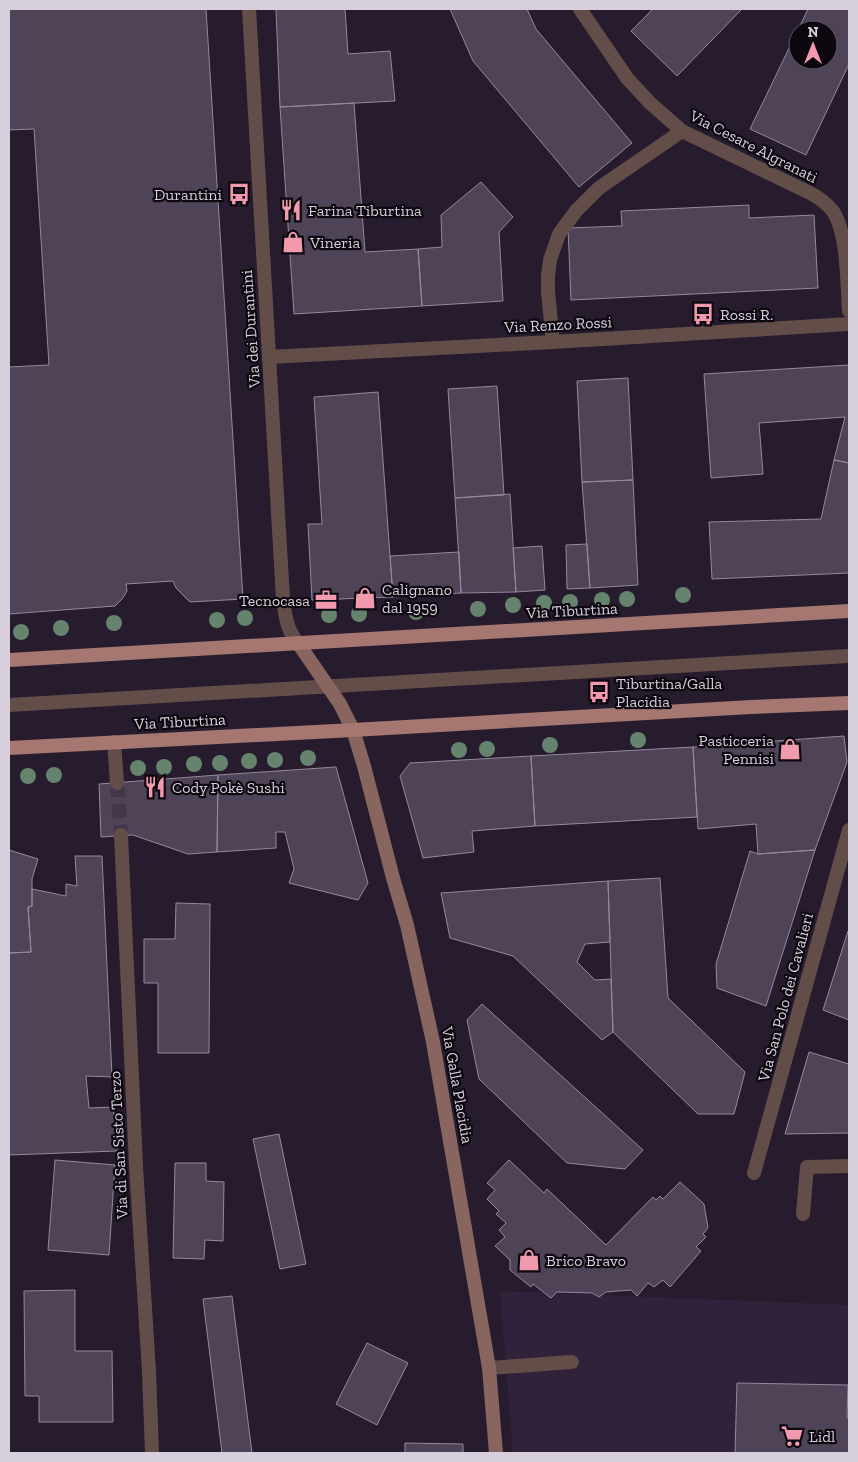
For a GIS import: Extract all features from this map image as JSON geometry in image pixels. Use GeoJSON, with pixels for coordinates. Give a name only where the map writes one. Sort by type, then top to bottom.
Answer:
{"type":"FeatureCollection","features":[{"type":"Feature","properties":{"kind":"main road","name":"Via Tiburtina"},"geometry":{"type":"LineString","coordinates":[[9,660],[849,611]]}},
{"type":"Feature","properties":{"kind":"main road"},"geometry":{"type":"LineString","coordinates":[[298,643],[340,704],[353,730]]}},
{"type":"Feature","properties":{"kind":"main road","name":"Via Tiburtina"},"geometry":{"type":"LineString","coordinates":[[9,748],[849,703]]}},
{"type":"Feature","properties":{"kind":"main road","name":"Via Galla Placidia"},"geometry":{"type":"LineString","coordinates":[[353,730],[405,918],[433,1042],[490,1368],[496,1453]]}},
{"type":"Feature","properties":{"kind":"street","name":"Via dei Durantini"},"geometry":{"type":"LineString","coordinates":[[249,9],[283,599],[286,620],[294,639],[298,643]]}},
{"type":"Feature","properties":{"kind":"street","name":"Via Cesare Algranati"},"geometry":{"type":"LineString","coordinates":[[580,9],[627,78],[682,132],[818,197],[832,210],[838,221],[843,240],[849,310]]}},
{"type":"Feature","properties":{"kind":"street"},"geometry":{"type":"LineString","coordinates":[[553,342],[548,276],[550,260],[559,234],[576,210],[599,188],[682,132]]}},
{"type":"Feature","properties":{"kind":"street","name":"Via Renzo Rossi"},"geometry":{"type":"LineString","coordinates":[[269,357],[849,324]]}},
{"type":"Feature","properties":{"kind":"street","name":"Via Tiburtina"},"geometry":{"type":"LineString","coordinates":[[9,705],[849,656]]}},
{"type":"Feature","properties":{"kind":"street"},"geometry":{"type":"LineString","coordinates":[[114,742],[117,784]]}},
{"type":"Feature","properties":{"kind":"street","name":"Via San Polo dei Cavalieri"},"geometry":{"type":"LineString","coordinates":[[754,1173],[849,830]]}},
{"type":"Feature","properties":{"kind":"street","name":"Via di San Sisto Terzo"},"geometry":{"type":"LineString","coordinates":[[121,836],[136,1166],[149,1371],[152,1453]]}},
{"type":"Feature","properties":{"kind":"street"},"geometry":{"type":"LineString","coordinates":[[803,1214],[807,1167],[849,1166]]}},
{"type":"Feature","properties":{"kind":"street"},"geometry":{"type":"LineString","coordinates":[[490,1368],[572,1362]]}},
{"type":"Feature","properties":{"kind":"shaded area"},"geometry":{"type":"Polygon","coordinates":[[[500,1291],[849,1305],[849,1453],[513,1453],[500,1291]]]}},
{"type":"Feature","properties":{"kind":"building"},"geometry":{"type":"Polygon","coordinates":[[[9,9],[206,9],[243,599],[190,602],[176,588],[173,581],[126,584],[127,591],[115,606],[9,614],[9,367],[49,365],[34,129],[9,130],[9,9]]]}},
{"type":"Feature","properties":{"kind":"building"},"geometry":{"type":"Polygon","coordinates":[[[276,9],[345,9],[348,54],[390,51],[395,101],[280,107],[276,9]]]}},
{"type":"Feature","properties":{"kind":"building"},"geometry":{"type":"Polygon","coordinates":[[[450,9],[527,9],[536,29],[632,143],[579,187],[473,61],[450,9]]]}},
{"type":"Feature","properties":{"kind":"building"},"geometry":{"type":"Polygon","coordinates":[[[653,9],[742,9],[677,76],[631,31],[653,9]]]}},
{"type":"Feature","properties":{"kind":"building"},"geometry":{"type":"Polygon","coordinates":[[[808,9],[849,9],[849,64],[806,155],[750,129],[788,50],[788,70],[838,70],[838,20],[803,20],[808,9]]]}},
{"type":"Feature","properties":{"kind":"building"},"geometry":{"type":"Polygon","coordinates":[[[354,103],[365,252],[418,249],[422,306],[294,314],[280,107],[354,103]]]}},
{"type":"Feature","properties":{"kind":"building"},"geometry":{"type":"Polygon","coordinates":[[[481,182],[513,217],[499,232],[503,301],[422,306],[418,249],[442,247],[441,215],[481,182]]]}},
{"type":"Feature","properties":{"kind":"building"},"geometry":{"type":"Polygon","coordinates":[[[749,205],[749,218],[814,215],[818,288],[571,300],[568,228],[622,226],[621,211],[749,205]]]}},
{"type":"Feature","properties":{"kind":"building"},"geometry":{"type":"Polygon","coordinates":[[[849,365],[849,463],[834,460],[845,417],[759,423],[763,474],[711,478],[704,374],[849,365]]]}},
{"type":"Feature","properties":{"kind":"building"},"geometry":{"type":"Polygon","coordinates":[[[628,378],[633,480],[582,482],[577,381],[628,378]]]}},
{"type":"Feature","properties":{"kind":"building"},"geometry":{"type":"Polygon","coordinates":[[[497,386],[504,495],[455,498],[448,389],[497,386]]]}},
{"type":"Feature","properties":{"kind":"building"},"geometry":{"type":"Polygon","coordinates":[[[378,392],[393,597],[312,600],[308,524],[322,524],[314,397],[378,392]]]}},
{"type":"Feature","properties":{"kind":"building"},"geometry":{"type":"Polygon","coordinates":[[[834,460],[849,463],[849,573],[712,579],[709,522],[821,519],[834,460]]]}},
{"type":"Feature","properties":{"kind":"building"},"geometry":{"type":"Polygon","coordinates":[[[633,480],[638,585],[590,588],[582,482],[633,480]]]}},
{"type":"Feature","properties":{"kind":"building"},"geometry":{"type":"Polygon","coordinates":[[[510,494],[516,592],[461,593],[455,498],[510,494]]]}},
{"type":"Feature","properties":{"kind":"building"},"geometry":{"type":"Polygon","coordinates":[[[587,544],[590,588],[567,589],[566,545],[587,544]]]}},
{"type":"Feature","properties":{"kind":"building"},"geometry":{"type":"Polygon","coordinates":[[[542,546],[545,590],[516,592],[513,548],[542,546]]]}},
{"type":"Feature","properties":{"kind":"building"},"geometry":{"type":"Polygon","coordinates":[[[459,552],[461,593],[393,597],[390,556],[459,552]]]}},
{"type":"Feature","properties":{"kind":"building"},"geometry":{"type":"Polygon","coordinates":[[[844,736],[847,762],[815,850],[758,854],[756,824],[698,829],[693,747],[844,736]]]}},
{"type":"Feature","properties":{"kind":"building"},"geometry":{"type":"Polygon","coordinates":[[[693,747],[697,817],[535,826],[531,756],[693,747]]]}},
{"type":"Feature","properties":{"kind":"building"},"geometry":{"type":"Polygon","coordinates":[[[531,756],[535,826],[472,831],[474,852],[423,858],[400,776],[410,763],[531,756]]]}},
{"type":"Feature","properties":{"kind":"building"},"geometry":{"type":"Polygon","coordinates":[[[336,767],[368,883],[358,900],[289,883],[294,869],[285,832],[276,832],[276,848],[217,852],[218,775],[336,767]]]}},
{"type":"Feature","properties":{"kind":"building"},"geometry":{"type":"Polygon","coordinates":[[[218,775],[217,852],[188,854],[133,835],[101,837],[99,784],[218,775]]]}},
{"type":"Feature","properties":{"kind":"building"},"geometry":{"type":"Polygon","coordinates":[[[9,850],[38,859],[32,879],[32,906],[28,907],[31,952],[9,953],[9,850]]]}},
{"type":"Feature","properties":{"kind":"building"},"geometry":{"type":"Polygon","coordinates":[[[815,850],[766,1006],[717,988],[716,964],[750,851],[758,854],[815,850]]]}},
{"type":"Feature","properties":{"kind":"building"},"geometry":{"type":"Polygon","coordinates":[[[75,856],[102,856],[112,1077],[86,1076],[89,1108],[113,1107],[117,1151],[9,1155],[9,953],[31,952],[28,907],[32,906],[32,889],[66,896],[66,884],[77,886],[75,856]]]}},
{"type":"Feature","properties":{"kind":"building"},"geometry":{"type":"Polygon","coordinates":[[[660,878],[668,998],[745,1072],[734,1114],[698,1114],[613,1032],[608,881],[660,878]]]}},
{"type":"Feature","properties":{"kind":"building"},"geometry":{"type":"Polygon","coordinates":[[[608,881],[610,942],[585,944],[577,962],[595,980],[611,979],[613,1032],[602,1040],[513,956],[450,938],[441,893],[608,881]]]}},
{"type":"Feature","properties":{"kind":"building"},"geometry":{"type":"Polygon","coordinates":[[[176,903],[210,904],[209,1053],[158,1053],[158,983],[144,983],[144,939],[175,939],[176,903]]]}},
{"type":"Feature","properties":{"kind":"building"},"geometry":{"type":"Polygon","coordinates":[[[849,932],[849,1020],[823,1010],[849,932]]]}},
{"type":"Feature","properties":{"kind":"building"},"geometry":{"type":"Polygon","coordinates":[[[482,1004],[643,1150],[625,1169],[567,1163],[479,1079],[467,1020],[482,1004]]]}},
{"type":"Feature","properties":{"kind":"building"},"geometry":{"type":"Polygon","coordinates":[[[809,1052],[849,1064],[849,1133],[785,1134],[809,1052]]]}},
{"type":"Feature","properties":{"kind":"building"},"geometry":{"type":"Polygon","coordinates":[[[279,1134],[306,1264],[280,1269],[253,1139],[279,1134]]]}},
{"type":"Feature","properties":{"kind":"building"},"geometry":{"type":"Polygon","coordinates":[[[55,1160],[115,1165],[109,1255],[48,1250],[55,1160]]]}},
{"type":"Feature","properties":{"kind":"building"},"geometry":{"type":"Polygon","coordinates":[[[509,1160],[544,1193],[547,1189],[606,1245],[653,1197],[656,1200],[660,1196],[663,1199],[680,1182],[704,1204],[708,1228],[703,1234],[706,1237],[696,1247],[701,1251],[670,1287],[663,1280],[654,1287],[648,1283],[637,1296],[631,1290],[606,1292],[599,1297],[592,1293],[557,1292],[551,1298],[533,1284],[531,1287],[510,1270],[510,1260],[495,1246],[505,1237],[499,1230],[506,1223],[496,1214],[499,1211],[487,1199],[495,1190],[487,1183],[509,1160]]]}},
{"type":"Feature","properties":{"kind":"building"},"geometry":{"type":"Polygon","coordinates":[[[175,1163],[206,1163],[206,1181],[224,1182],[223,1241],[205,1240],[204,1259],[173,1258],[175,1163]]]}},
{"type":"Feature","properties":{"kind":"building"},"geometry":{"type":"Polygon","coordinates":[[[75,1290],[75,1351],[112,1351],[113,1422],[39,1422],[39,1396],[25,1396],[24,1291],[75,1290]]]}},
{"type":"Feature","properties":{"kind":"building"},"geometry":{"type":"Polygon","coordinates":[[[232,1296],[252,1453],[222,1453],[203,1299],[232,1296]]]}},
{"type":"Feature","properties":{"kind":"building"},"geometry":{"type":"Polygon","coordinates":[[[367,1343],[408,1363],[377,1425],[336,1404],[367,1343]]]}},
{"type":"Feature","properties":{"kind":"building","name":"Lidl"},"geometry":{"type":"Polygon","coordinates":[[[737,1383],[848,1385],[849,1453],[735,1453],[737,1383]]]}},
{"type":"Feature","properties":{"kind":"building"},"geometry":{"type":"Polygon","coordinates":[[[405,1443],[463,1444],[463,1453],[405,1453],[405,1443]]]}},
{"type":"Feature","properties":{"kind":"tunnel"},"geometry":{"type":"LineString","coordinates":[[117,783],[121,835]]}},
{"type":"Feature","properties":{"kind":"place","name":"Durantini"},"geometry":{"type":"Point","coordinates":[239,194]}},
{"type":"Feature","properties":{"kind":"place","name":"Farina Tiburtina"},"geometry":{"type":"Point","coordinates":[291,210]}},
{"type":"Feature","properties":{"kind":"place","name":"Vineria"},"geometry":{"type":"Point","coordinates":[293,242]}},
{"type":"Feature","properties":{"kind":"place","name":"Rossi R."},"geometry":{"type":"Point","coordinates":[703,314]}},
{"type":"Feature","properties":{"kind":"place","name":"Calignano dal 1959"},"geometry":{"type":"Point","coordinates":[365,598]}},
{"type":"Feature","properties":{"kind":"place","name":"Tecnocasa"},"geometry":{"type":"Point","coordinates":[326,600]}},
{"type":"Feature","properties":{"kind":"place","name":"Tiburtina/Galla Placidia"},"geometry":{"type":"Point","coordinates":[599,692]}},
{"type":"Feature","properties":{"kind":"place","name":"Pasticceria Pennisi"},"geometry":{"type":"Point","coordinates":[790,749]}},
{"type":"Feature","properties":{"kind":"place","name":"Cody Pokè Sushi"},"geometry":{"type":"Point","coordinates":[155,787]}},
{"type":"Feature","properties":{"kind":"place","name":"Brico Bravo"},"geometry":{"type":"Point","coordinates":[529,1260]}},
{"type":"Feature","properties":{"kind":"place","name":"Lidl"},"geometry":{"type":"Point","coordinates":[792,1436]}}]}
